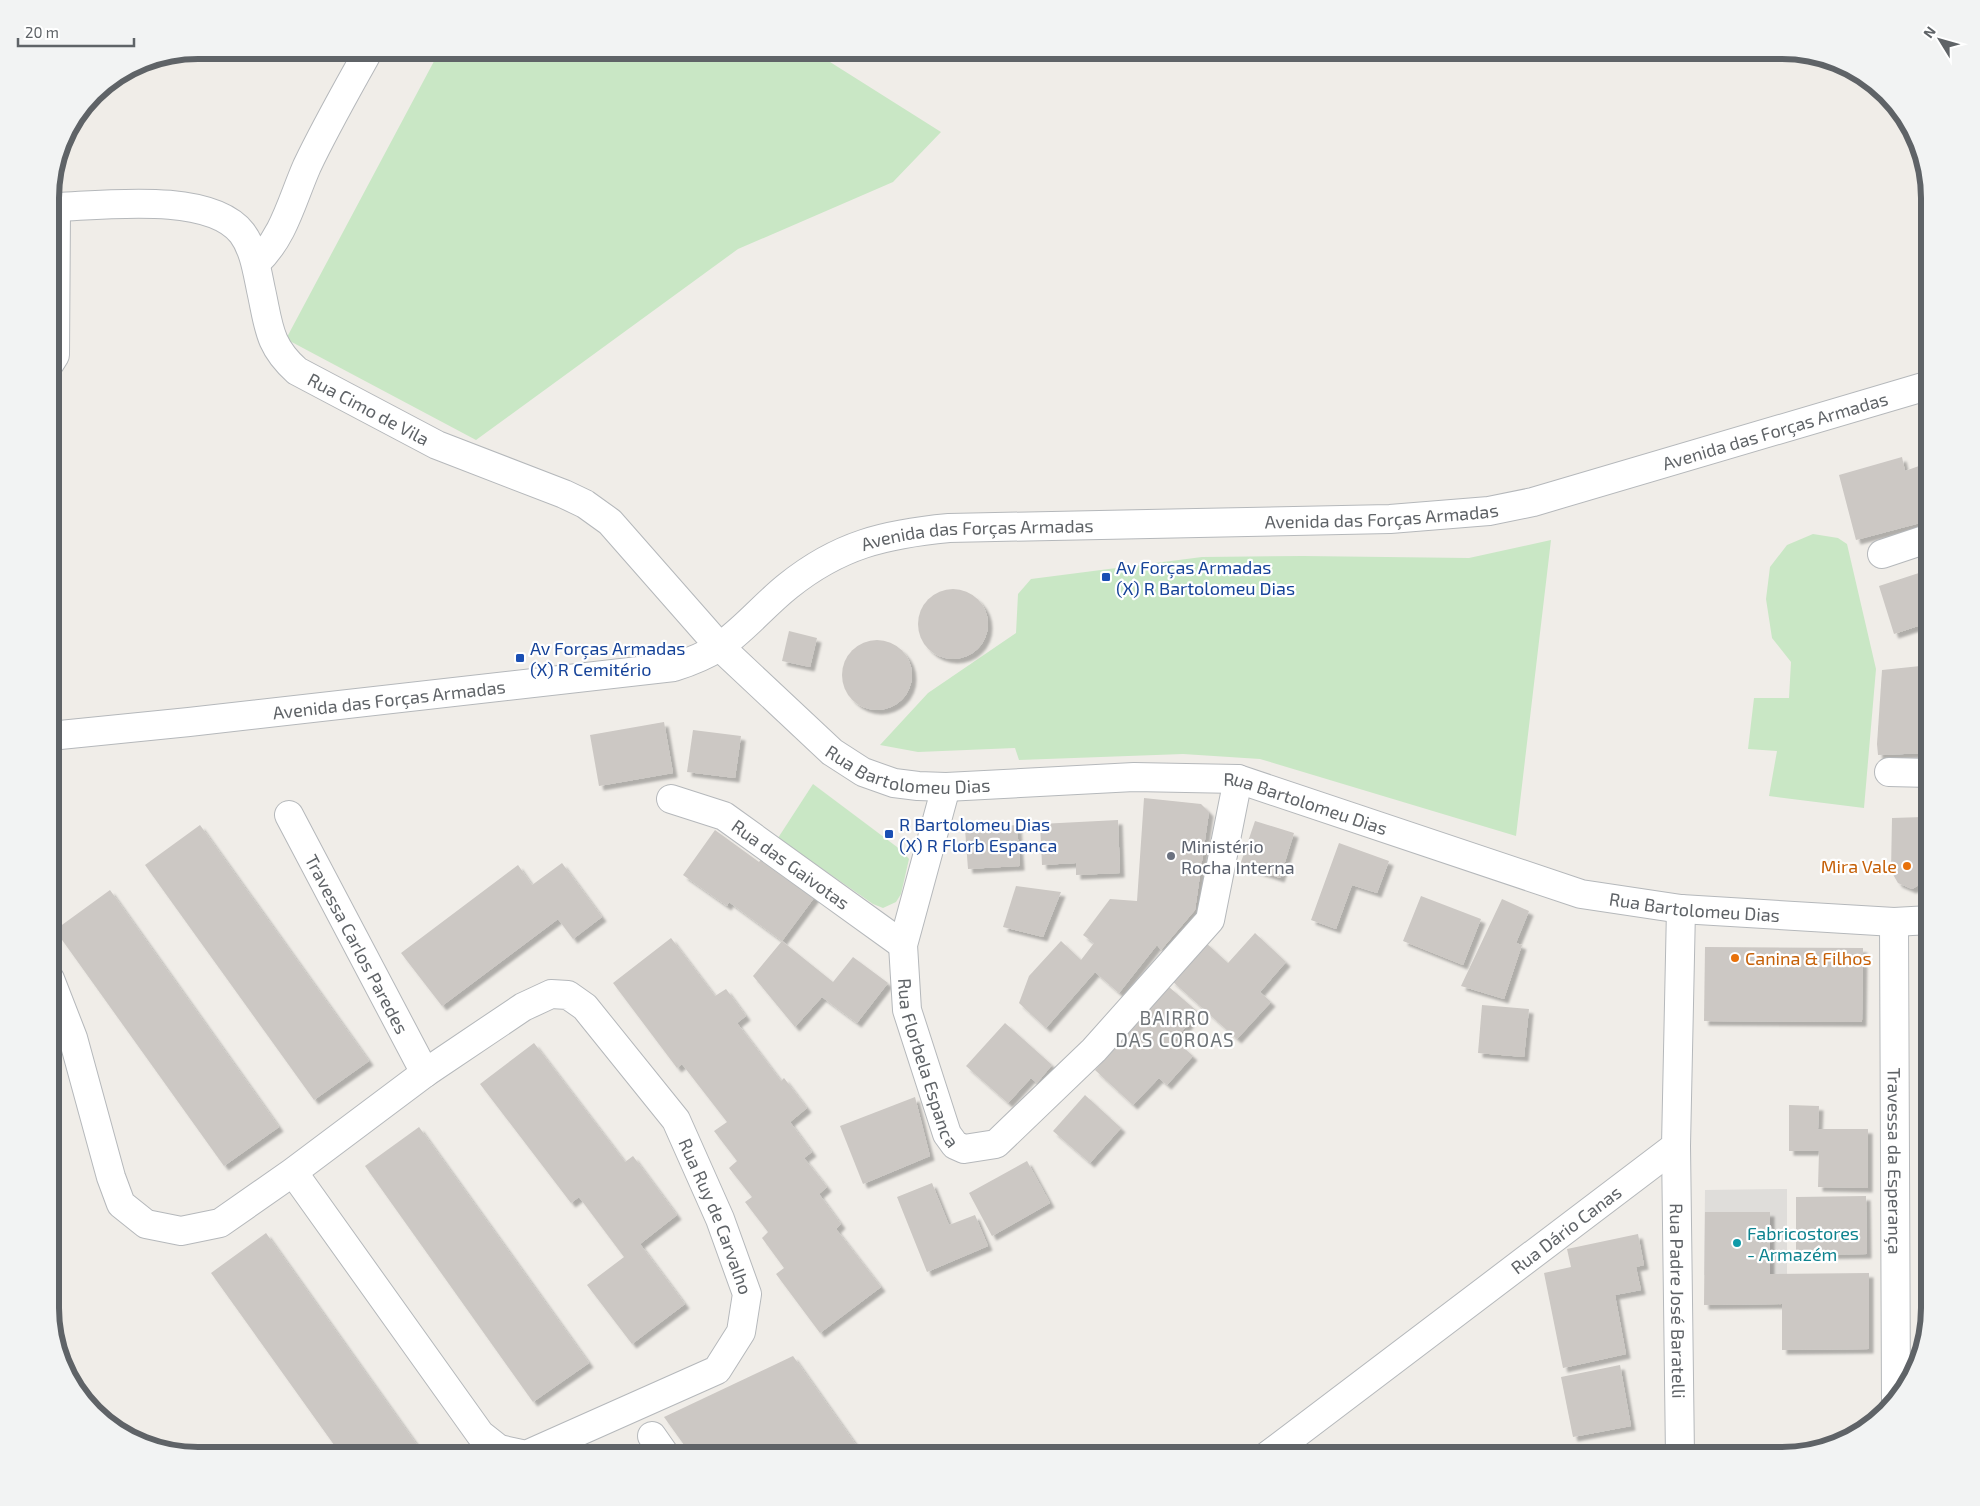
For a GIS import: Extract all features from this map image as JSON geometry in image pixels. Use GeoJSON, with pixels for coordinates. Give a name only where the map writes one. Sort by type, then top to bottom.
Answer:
{"type":"FeatureCollection","features":[{"type":"Feature","properties":{"kind":"street"},"geometry":{"type":"LineString","coordinates":[[256,263],[269,252],[280,233],[308,166],[364,59]]}},
{"type":"Feature","properties":{"kind":"street","name":"Rua Cimo de Vila"},"geometry":{"type":"LineString","coordinates":[[59,207],[159,203],[214,214],[229,221],[242,233],[256,263],[270,330],[276,348],[282,358],[296,371],[437,445],[564,494],[585,504],[610,522],[719,646]]}},
{"type":"Feature","properties":{"kind":"street","name":"Avenida das Forças Armadas"},"geometry":{"type":"LineString","coordinates":[[59,735],[654,671],[693,661],[719,646],[788,586],[823,561],[852,547],[884,538],[916,531],[949,528],[1390,519],[1489,512],[1533,502],[1921,388]]}},
{"type":"Feature","properties":{"kind":"street"},"geometry":{"type":"LineString","coordinates":[[1882,554],[1921,541]]}},
{"type":"Feature","properties":{"kind":"street","name":"Rua Bartolomeu Dias"},"geometry":{"type":"LineString","coordinates":[[719,646],[832,752],[863,772],[894,783],[946,787],[1134,777],[1238,779],[1581,894],[1681,909],[1894,922],[1921,920]]}},
{"type":"Feature","properties":{"kind":"street"},"geometry":{"type":"LineString","coordinates":[[1889,772],[1921,772]]}},
{"type":"Feature","properties":{"kind":"street","name":"Rua Florbela Espanca"},"geometry":{"type":"LineString","coordinates":[[946,787],[903,945],[907,1010],[947,1134],[955,1145],[964,1149],[996,1144],[1094,1050],[1210,920],[1238,779]]}},
{"type":"Feature","properties":{"kind":"street","name":"Rua das Gaivotas"},"geometry":{"type":"LineString","coordinates":[[671,799],[724,816],[903,945]]}},
{"type":"Feature","properties":{"kind":"street","name":"Travessa Carlos Paredes"},"geometry":{"type":"LineString","coordinates":[[289,815],[425,1074]]}},
{"type":"Feature","properties":{"kind":"street"},"geometry":{"type":"LineString","coordinates":[[1676,1146],[1681,909]]}},
{"type":"Feature","properties":{"kind":"street","name":"Travessa da Esperança"},"geometry":{"type":"LineString","coordinates":[[1894,922],[1896,1389]]}},
{"type":"Feature","properties":{"kind":"street","name":"Rua Ruy de Carvalho"},"geometry":{"type":"LineString","coordinates":[[59,1002],[73,1038],[111,1177],[121,1204],[146,1224],[181,1231],[220,1223],[293,1172],[425,1074],[522,1007],[551,994],[568,995],[585,1007],[676,1120],[720,1219],[747,1294],[741,1332],[717,1370],[544,1447]]}},
{"type":"Feature","properties":{"kind":"street","name":"Rua Dário Canas"},"geometry":{"type":"LineString","coordinates":[[1279,1447],[1676,1146]]}},
{"type":"Feature","properties":{"kind":"street","name":"Rua Padre José Baratelli"},"geometry":{"type":"LineString","coordinates":[[1676,1146],[1680,1447]]}},
{"type":"Feature","properties":{"kind":"street","name":"Rua Ruy de Carvalho"},"geometry":{"type":"LineString","coordinates":[[293,1172],[480,1434],[496,1447]]}},
{"type":"Feature","properties":{"kind":"shaded area"},"geometry":{"type":"Polygon","coordinates":[[[1787,1189],[1787,1274],[1704,1275],[1705,1190],[1787,1189]]]}},
{"type":"Feature","properties":{"kind":"green space"},"geometry":{"type":"Polygon","coordinates":[[[435,59],[825,59],[941,132],[893,182],[738,249],[476,440],[286,339],[435,59]]]}},
{"type":"Feature","properties":{"kind":"green space"},"geometry":{"type":"Polygon","coordinates":[[[1813,534],[1838,538],[1847,544],[1876,669],[1864,808],[1769,796],[1777,751],[1748,749],[1754,698],[1789,698],[1791,662],[1772,638],[1766,599],[1770,567],[1787,545],[1813,534]]]}},
{"type":"Feature","properties":{"kind":"green space"},"geometry":{"type":"Polygon","coordinates":[[[1551,540],[1516,836],[1260,759],[1183,754],[1019,760],[1015,748],[918,752],[880,745],[928,693],[1016,633],[1018,594],[1031,579],[1202,557],[1469,558],[1551,540]]]}},
{"type":"Feature","properties":{"kind":"green space"},"geometry":{"type":"Polygon","coordinates":[[[813,784],[901,850],[909,859],[901,894],[896,902],[883,908],[873,904],[778,838],[813,784]]]}},
{"type":"Feature","properties":{"kind":"building"},"geometry":{"type":"Polygon","coordinates":[[[1902,457],[1905,471],[1921,465],[1921,511],[1918,512],[1920,523],[1856,540],[1839,475],[1902,457]]]}},
{"type":"Feature","properties":{"kind":"building"},"geometry":{"type":"Polygon","coordinates":[[[1921,572],[1921,625],[1894,634],[1879,586],[1921,572]]]}},
{"type":"Feature","properties":{"kind":"building"},"geometry":{"type":"Polygon","coordinates":[[[960,589],[973,595],[982,604],[986,610],[988,624],[986,638],[978,649],[967,657],[946,659],[939,657],[928,649],[920,638],[918,617],[920,610],[928,599],[939,591],[960,589]]]}},
{"type":"Feature","properties":{"kind":"building"},"geometry":{"type":"Polygon","coordinates":[[[789,631],[817,638],[810,667],[782,661],[789,631]]]}},
{"type":"Feature","properties":{"kind":"building"},"geometry":{"type":"Polygon","coordinates":[[[884,640],[897,646],[906,655],[910,661],[912,675],[910,689],[902,700],[891,708],[870,710],[863,708],[852,700],[844,689],[842,668],[844,661],[852,650],[863,642],[884,640]]]}},
{"type":"Feature","properties":{"kind":"building"},"geometry":{"type":"Polygon","coordinates":[[[1921,666],[1921,753],[1878,755],[1877,744],[1882,670],[1921,666]]]}},
{"type":"Feature","properties":{"kind":"building"},"geometry":{"type":"Polygon","coordinates":[[[664,722],[673,773],[599,786],[590,735],[664,722]]]}},
{"type":"Feature","properties":{"kind":"building"},"geometry":{"type":"Polygon","coordinates":[[[693,730],[741,736],[735,778],[687,772],[693,730]]]}},
{"type":"Feature","properties":{"kind":"building"},"geometry":{"type":"Polygon","coordinates":[[[1144,798],[1201,804],[1209,812],[1195,910],[1161,950],[1157,945],[1119,993],[1095,972],[1046,1028],[1019,1003],[1029,976],[1061,941],[1081,960],[1094,943],[1083,935],[1110,899],[1137,901],[1144,798]]]}},
{"type":"Feature","properties":{"kind":"building"},"geometry":{"type":"Polygon","coordinates":[[[1921,817],[1921,884],[1912,889],[1898,883],[1891,871],[1892,818],[1921,817]]]}},
{"type":"Feature","properties":{"kind":"building"},"geometry":{"type":"Polygon","coordinates":[[[1118,820],[1120,873],[1076,875],[1076,863],[1042,865],[1040,824],[1118,820]]]}},
{"type":"Feature","properties":{"kind":"building"},"geometry":{"type":"Polygon","coordinates":[[[1255,821],[1294,833],[1280,878],[1240,865],[1255,821]]]}},
{"type":"Feature","properties":{"kind":"building"},"geometry":{"type":"Polygon","coordinates":[[[200,825],[369,1061],[314,1100],[145,865],[200,825]]]}},
{"type":"Feature","properties":{"kind":"building"},"geometry":{"type":"Polygon","coordinates":[[[1017,825],[1020,866],[968,869],[965,829],[1017,825]]]}},
{"type":"Feature","properties":{"kind":"building"},"geometry":{"type":"Polygon","coordinates":[[[715,830],[759,862],[764,855],[817,894],[782,941],[729,902],[727,906],[683,875],[715,830]]]}},
{"type":"Feature","properties":{"kind":"building"},"geometry":{"type":"Polygon","coordinates":[[[1339,843],[1389,861],[1377,893],[1352,885],[1336,929],[1311,920],[1339,843]]]}},
{"type":"Feature","properties":{"kind":"building"},"geometry":{"type":"Polygon","coordinates":[[[562,863],[602,917],[573,939],[558,919],[442,1006],[401,953],[518,865],[532,885],[562,863]]]}},
{"type":"Feature","properties":{"kind":"building"},"geometry":{"type":"Polygon","coordinates":[[[1016,886],[1061,892],[1043,937],[1003,927],[1016,886]]]}},
{"type":"Feature","properties":{"kind":"building"},"geometry":{"type":"Polygon","coordinates":[[[110,890],[279,1127],[224,1166],[59,936],[59,927],[110,890]]]}},
{"type":"Feature","properties":{"kind":"building"},"geometry":{"type":"Polygon","coordinates":[[[1421,896],[1481,919],[1463,965],[1403,941],[1421,896]]]}},
{"type":"Feature","properties":{"kind":"building"},"geometry":{"type":"Polygon","coordinates":[[[1502,899],[1529,911],[1516,943],[1522,945],[1504,999],[1461,986],[1502,899]]]}},
{"type":"Feature","properties":{"kind":"building"},"geometry":{"type":"Polygon","coordinates":[[[1255,933],[1286,962],[1260,992],[1271,1002],[1237,1039],[1171,980],[1205,942],[1228,963],[1255,933]]]}},
{"type":"Feature","properties":{"kind":"building"},"geometry":{"type":"Polygon","coordinates":[[[671,938],[715,996],[726,989],[746,1016],[737,1023],[781,1081],[784,1078],[807,1108],[790,1122],[812,1152],[804,1158],[827,1187],[819,1194],[841,1224],[836,1229],[881,1287],[820,1333],[776,1274],[784,1268],[762,1238],[768,1232],[745,1202],[752,1197],[729,1168],[737,1161],[714,1131],[727,1122],[682,1064],[677,1068],[613,983],[671,938]]]}},
{"type":"Feature","properties":{"kind":"building"},"geometry":{"type":"Polygon","coordinates":[[[782,941],[833,982],[853,957],[888,983],[857,1023],[822,997],[795,1027],[753,976],[782,941]]]}},
{"type":"Feature","properties":{"kind":"building"},"geometry":{"type":"Polygon","coordinates":[[[1705,947],[1863,948],[1862,1022],[1704,1021],[1705,947]]]}},
{"type":"Feature","properties":{"kind":"building"},"geometry":{"type":"Polygon","coordinates":[[[1169,987],[1198,1012],[1175,1040],[1193,1056],[1167,1085],[1159,1078],[1133,1105],[1095,1070],[1169,987]]]}},
{"type":"Feature","properties":{"kind":"building"},"geometry":{"type":"Polygon","coordinates":[[[1482,1005],[1529,1009],[1524,1057],[1478,1053],[1482,1005]]]}},
{"type":"Feature","properties":{"kind":"building"},"geometry":{"type":"Polygon","coordinates":[[[1005,1023],[1052,1065],[1037,1083],[1031,1078],[1008,1103],[966,1066],[1005,1023]]]}},
{"type":"Feature","properties":{"kind":"building"},"geometry":{"type":"Polygon","coordinates":[[[534,1043],[625,1162],[633,1156],[677,1215],[640,1244],[685,1304],[632,1344],[587,1285],[624,1257],[579,1197],[571,1203],[480,1084],[534,1043]]]}},
{"type":"Feature","properties":{"kind":"building"},"geometry":{"type":"Polygon","coordinates":[[[1085,1095],[1121,1128],[1090,1163],[1053,1131],[1085,1095]]]}},
{"type":"Feature","properties":{"kind":"building"},"geometry":{"type":"Polygon","coordinates":[[[915,1097],[930,1156],[863,1184],[840,1126],[915,1097]]]}},
{"type":"Feature","properties":{"kind":"building"},"geometry":{"type":"Polygon","coordinates":[[[1789,1105],[1819,1106],[1818,1129],[1868,1129],[1868,1188],[1818,1187],[1819,1151],[1789,1151],[1789,1105]]]}},
{"type":"Feature","properties":{"kind":"building"},"geometry":{"type":"Polygon","coordinates":[[[419,1127],[589,1363],[533,1402],[365,1166],[419,1127]]]}},
{"type":"Feature","properties":{"kind":"building"},"geometry":{"type":"Polygon","coordinates":[[[1027,1161],[1050,1203],[992,1236],[969,1193],[1027,1161]]]}},
{"type":"Feature","properties":{"kind":"building"},"geometry":{"type":"Polygon","coordinates":[[[932,1183],[949,1225],[975,1215],[988,1246],[927,1272],[897,1197],[932,1183]]]}},
{"type":"Feature","properties":{"kind":"building"},"geometry":{"type":"Polygon","coordinates":[[[1866,1196],[1867,1254],[1796,1255],[1796,1197],[1866,1196]]]}},
{"type":"Feature","properties":{"kind":"building"},"geometry":{"type":"Polygon","coordinates":[[[1705,1212],[1770,1212],[1770,1274],[1869,1273],[1869,1349],[1782,1350],[1782,1304],[1704,1305],[1705,1212]]]}},
{"type":"Feature","properties":{"kind":"building"},"geometry":{"type":"Polygon","coordinates":[[[266,1233],[419,1447],[336,1447],[211,1273],[266,1233]]]}},
{"type":"Feature","properties":{"kind":"building"},"geometry":{"type":"Polygon","coordinates":[[[1638,1234],[1644,1265],[1636,1267],[1641,1290],[1615,1295],[1626,1354],[1563,1368],[1544,1273],[1571,1267],[1567,1249],[1638,1234]]]}},
{"type":"Feature","properties":{"kind":"building"},"geometry":{"type":"Polygon","coordinates":[[[793,1356],[858,1447],[686,1447],[664,1417],[793,1356]]]}},
{"type":"Feature","properties":{"kind":"building"},"geometry":{"type":"Polygon","coordinates":[[[1620,1365],[1631,1426],[1573,1437],[1561,1377],[1620,1365]]]}},
{"type":"Feature","properties":{"kind":"place","name":"Av Forças Armadas (X) R Bartolomeu Dias"},"geometry":{"type":"Point","coordinates":[1106,577]}},
{"type":"Feature","properties":{"kind":"place","name":"Av Forças Armadas (X) R Cemitério"},"geometry":{"type":"Point","coordinates":[520,658]}},
{"type":"Feature","properties":{"kind":"place","name":"R Bartolomeu Dias (X) R Florb Espanca"},"geometry":{"type":"Point","coordinates":[889,834]}},
{"type":"Feature","properties":{"kind":"place","name":"Ministério Rocha Interna"},"geometry":{"type":"Point","coordinates":[1171,856]}},
{"type":"Feature","properties":{"kind":"place","name":"Mira Vale"},"geometry":{"type":"Point","coordinates":[1907,866]}},
{"type":"Feature","properties":{"kind":"place","name":"Canina & Filhos"},"geometry":{"type":"Point","coordinates":[1735,958]}},
{"type":"Feature","properties":{"kind":"place","name":"Fabricostores - Armazém"},"geometry":{"type":"Point","coordinates":[1737,1243]}},
{"type":"Feature","properties":{"kind":"district","name":"BAIRRO DAS COROAS"},"geometry":{"type":"Point","coordinates":[1175,1028]}}]}
